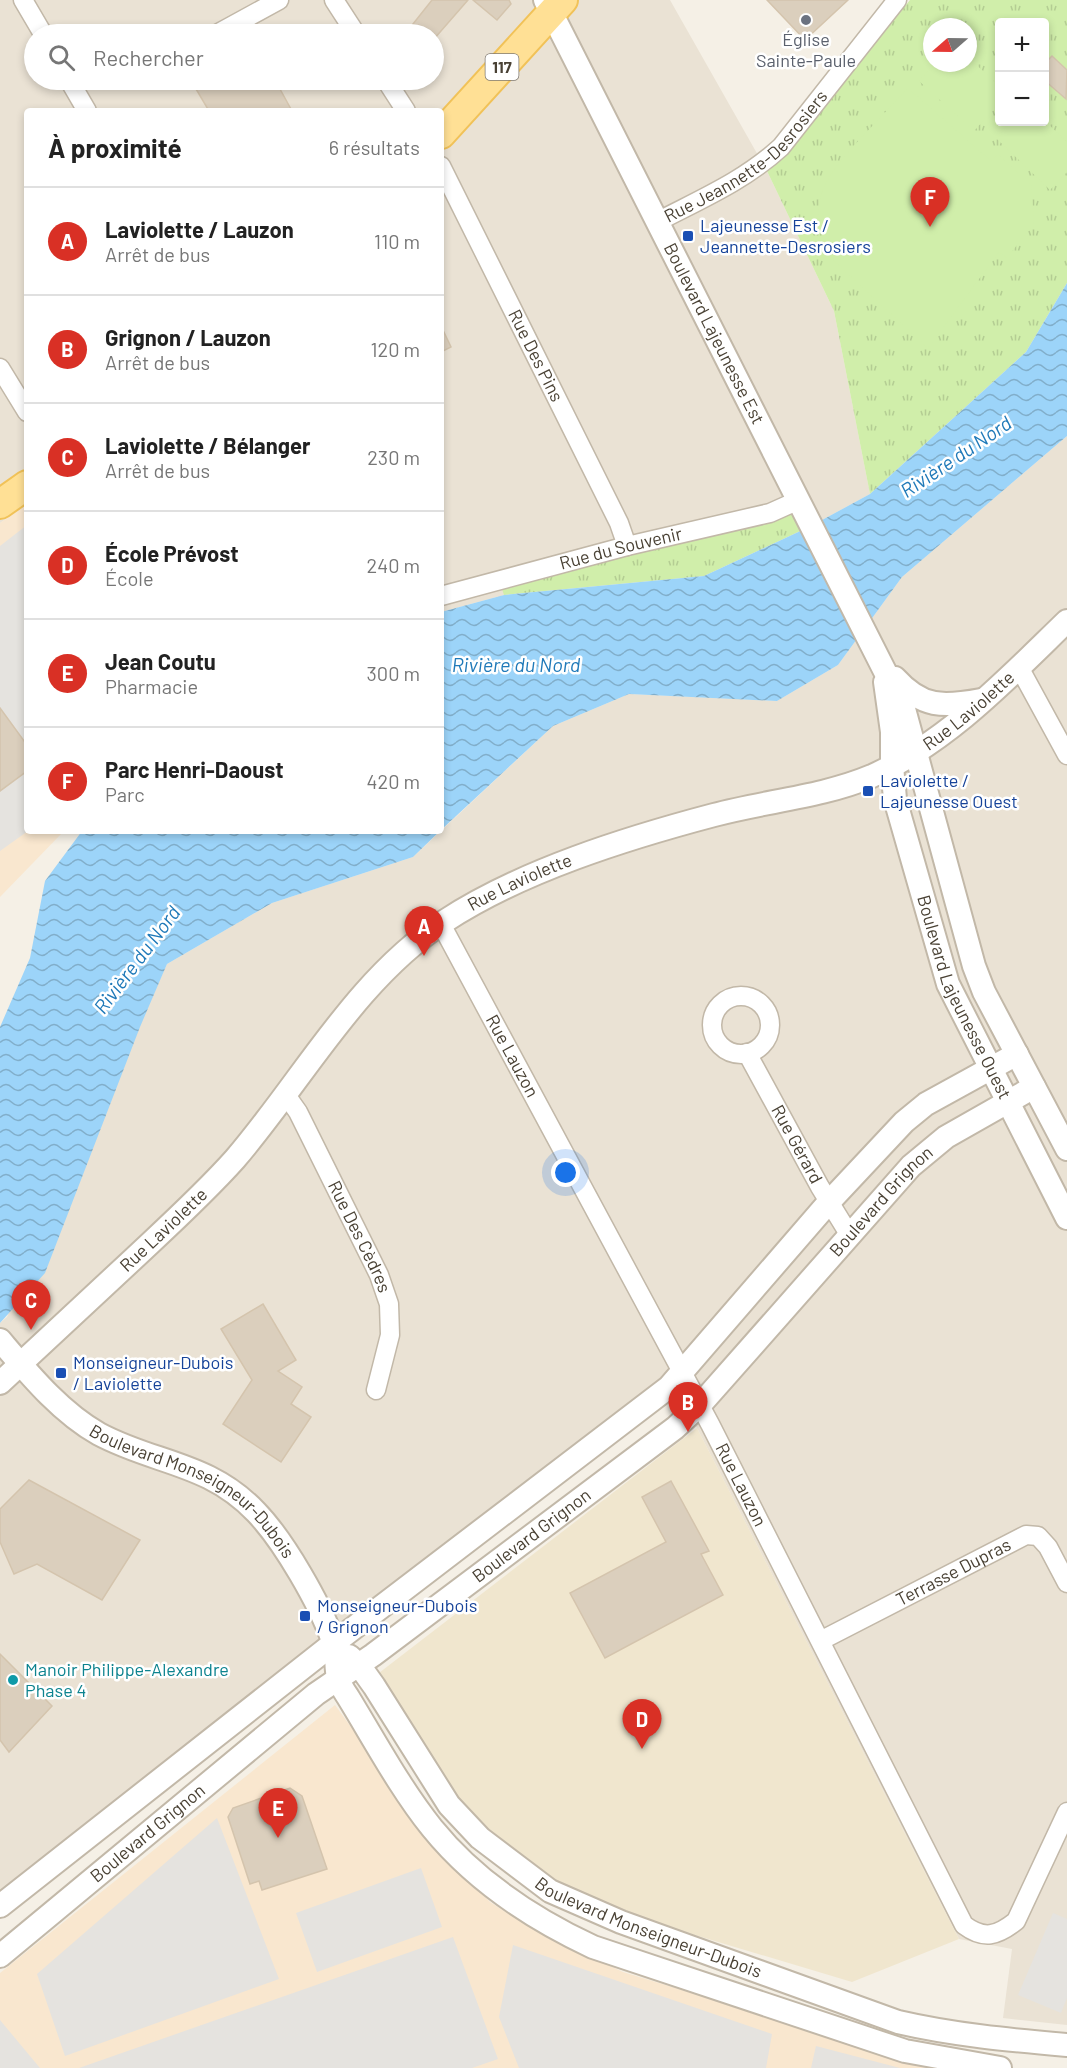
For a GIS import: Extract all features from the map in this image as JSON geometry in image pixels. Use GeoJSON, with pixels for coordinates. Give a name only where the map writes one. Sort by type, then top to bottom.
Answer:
{"type":"FeatureCollection","features":[{"type":"Feature","properties":{"kind":"main road","name":"117"},"geometry":{"type":"LineString","coordinates":[[444,131],[553,4]]}},
{"type":"Feature","properties":{"kind":"main road"},"geometry":{"type":"LineString","coordinates":[[0,504],[24,486]]}},
{"type":"Feature","properties":{"kind":"street"},"geometry":{"type":"LineString","coordinates":[[23,0],[37,24]]}},
{"type":"Feature","properties":{"kind":"street"},"geometry":{"type":"LineString","coordinates":[[235,24],[279,0]]}},
{"type":"Feature","properties":{"kind":"street"},"geometry":{"type":"LineString","coordinates":[[334,0],[350,24]]}},
{"type":"Feature","properties":{"kind":"street","name":"Rue Jeannette-Desrosiers"},"geometry":{"type":"LineString","coordinates":[[657,222],[727,187],[758,168],[781,147],[897,0]]}},
{"type":"Feature","properties":{"kind":"street","name":"Boulevard Lajeunesse Est"},"geometry":{"type":"LineString","coordinates":[[553,4],[657,222],[879,657],[904,709],[915,753]]}},
{"type":"Feature","properties":{"kind":"street"},"geometry":{"type":"LineString","coordinates":[[75,90],[85,108]]}},
{"type":"Feature","properties":{"kind":"street"},"geometry":{"type":"LineString","coordinates":[[392,90],[404,108]]}},
{"type":"Feature","properties":{"kind":"street","name":"Rue Des Pins"},"geometry":{"type":"LineString","coordinates":[[444,172],[498,285],[619,523],[627,546]]}},
{"type":"Feature","properties":{"kind":"street"},"geometry":{"type":"LineString","coordinates":[[0,368],[24,407]]}},
{"type":"Feature","properties":{"kind":"street","name":"Rue du Souvenir"},"geometry":{"type":"LineString","coordinates":[[444,595],[627,546],[770,513],[799,500]]}},
{"type":"Feature","properties":{"kind":"street","name":"Rue Laviolette"},"geometry":{"type":"LineString","coordinates":[[0,1383],[209,1188],[286,1095],[346,1014],[394,963],[441,924],[500,890],[593,852],[716,814],[819,793],[869,777],[892,766],[915,753],[983,700],[1067,621]]}},
{"type":"Feature","properties":{"kind":"street"},"geometry":{"type":"LineString","coordinates":[[879,657],[908,692],[927,702],[957,705],[983,700]]}},
{"type":"Feature","properties":{"kind":"street","name":"Boulevard Lajeunesse Est"},"geometry":{"type":"LineString","coordinates":[[879,657],[892,732],[892,766]]}},
{"type":"Feature","properties":{"kind":"street"},"geometry":{"type":"LineString","coordinates":[[1019,668],[1067,755]]}},
{"type":"Feature","properties":{"kind":"street","name":"Boulevard Lajeunesse Ouest"},"geometry":{"type":"LineString","coordinates":[[915,753],[974,966],[984,992],[1067,1149]]}},
{"type":"Feature","properties":{"kind":"street","name":"Boulevard Lajeunesse Ouest"},"geometry":{"type":"LineString","coordinates":[[892,766],[896,799],[948,984],[1006,1103],[1067,1218]]}},
{"type":"Feature","properties":{"kind":"street","name":"Rue Lauzon"},"geometry":{"type":"LineString","coordinates":[[441,924],[700,1405],[822,1640],[964,1924],[976,1933],[989,1934],[1003,1931],[1016,1921],[1067,1812]]}},
{"type":"Feature","properties":{"kind":"street","name":"Rue Gérard"},"geometry":{"type":"LineString","coordinates":[[747,1053],[849,1234]]}},
{"type":"Feature","properties":{"kind":"street","name":"Boulevard Grignon"},"geometry":{"type":"LineString","coordinates":[[0,1906],[334,1642],[669,1387],[829,1202],[904,1122],[926,1104],[1017,1054]]}},
{"type":"Feature","properties":{"kind":"street","name":"Boulevard Grignon"},"geometry":{"type":"LineString","coordinates":[[0,1956],[316,1694],[359,1665],[675,1428],[700,1405],[849,1234],[927,1150],[1034,1087]]}},
{"type":"Feature","properties":{"kind":"street","name":"Rue Des Cèdres"},"geometry":{"type":"LineString","coordinates":[[286,1095],[298,1112],[379,1275],[389,1304],[390,1335],[376,1390]]}},
{"type":"Feature","properties":{"kind":"street","name":"Boulevard Monseigneur-Dubois"},"geometry":{"type":"LineString","coordinates":[[0,1340],[62,1406],[99,1434],[187,1466],[217,1480],[238,1495],[278,1538],[334,1642],[359,1665],[449,1805],[480,1838],[550,1891],[621,1922],[898,2022],[958,2034],[1067,2045]]}},
{"type":"Feature","properties":{"kind":"street","name":"Terrasse Dupras"},"geometry":{"type":"LineString","coordinates":[[822,1640],[1026,1535],[1038,1536],[1048,1547],[1067,1583]]}},
{"type":"Feature","properties":{"kind":"street","name":"Boulevard Monseigneur-Dubois"},"geometry":{"type":"LineString","coordinates":[[334,1642],[338,1680],[432,1828],[474,1872],[502,1894],[552,1927],[594,1947],[905,2051],[1000,2068]]}},
{"type":"Feature","properties":{"kind":"shaded area"},"geometry":{"type":"Polygon","coordinates":[[[0,0],[670,0],[767,171],[834,311],[870,494],[811,526],[504,595],[444,611],[444,108],[24,108],[24,506],[0,523],[0,0]]]}},
{"type":"Feature","properties":{"kind":"shaded area"},"geometry":{"type":"Polygon","coordinates":[[[1067,436],[1067,2025],[1003,2018],[1012,1949],[959,1939],[697,1428],[667,1375],[0,1892],[0,1323],[7,1317],[167,964],[272,903],[413,857],[438,834],[444,834],[444,828],[553,726],[629,694],[777,701],[838,665],[902,577],[1067,436]]]}},
{"type":"Feature","properties":{"kind":"shaded area"},"geometry":{"type":"Polygon","coordinates":[[[24,506],[24,834],[61,834],[0,897],[0,523],[24,506]]]}},
{"type":"Feature","properties":{"kind":"shaded area"},"geometry":{"type":"Polygon","coordinates":[[[24,527],[24,741],[0,708],[0,546],[24,527]]]}},
{"type":"Feature","properties":{"kind":"shaded area"},"geometry":{"type":"Polygon","coordinates":[[[24,773],[24,834],[0,851],[0,791],[24,773]]]}},
{"type":"Feature","properties":{"kind":"shaded area"},"geometry":{"type":"Polygon","coordinates":[[[697,1428],[959,1939],[852,1982],[615,1911],[533,1881],[468,1822],[375,1676],[697,1428]]]}},
{"type":"Feature","properties":{"kind":"shaded area"},"geometry":{"type":"Polygon","coordinates":[[[335,1705],[442,1852],[490,1902],[534,1930],[623,1972],[895,2055],[955,2068],[0,2068],[0,1973],[335,1705]]]}},
{"type":"Feature","properties":{"kind":"shaded area"},"geometry":{"type":"Polygon","coordinates":[[[217,1818],[279,1979],[65,2056],[37,1974],[217,1818]]]}},
{"type":"Feature","properties":{"kind":"shaded area"},"geometry":{"type":"Polygon","coordinates":[[[421,1868],[442,1927],[317,1972],[296,1913],[421,1868]]]}},
{"type":"Feature","properties":{"kind":"shaded area"},"geometry":{"type":"Polygon","coordinates":[[[1053,1913],[1067,1919],[1067,1998],[1061,2013],[1018,1995],[1053,1913]]]}},
{"type":"Feature","properties":{"kind":"shaded area"},"geometry":{"type":"Polygon","coordinates":[[[453,1937],[498,2059],[472,2068],[79,2068],[453,1937]]]}},
{"type":"Feature","properties":{"kind":"shaded area"},"geometry":{"type":"Polygon","coordinates":[[[513,1945],[772,2034],[766,2068],[519,2068],[499,2017],[513,1945]]]}},
{"type":"Feature","properties":{"kind":"shaded area"},"geometry":{"type":"Polygon","coordinates":[[[0,2020],[40,2068],[0,2068],[0,2020]]]}},
{"type":"Feature","properties":{"kind":"shaded area"},"geometry":{"type":"Polygon","coordinates":[[[816,2046],[900,2068],[811,2068],[816,2046]]]}},
{"type":"Feature","properties":{"kind":"green space"},"geometry":{"type":"Polygon","coordinates":[[[910,0],[1067,0],[1067,283],[1026,352],[870,494],[834,311],[767,171],[910,0]]]}},
{"type":"Feature","properties":{"kind":"green space"},"geometry":{"type":"Polygon","coordinates":[[[977,65],[995,82],[995,107],[974,131],[919,81],[927,72],[977,72],[977,65]]]}},
{"type":"Feature","properties":{"kind":"green space"},"geometry":{"type":"Polygon","coordinates":[[[908,88],[991,161],[998,154],[1031,185],[1034,223],[1007,258],[999,252],[928,348],[835,262],[825,243],[820,226],[821,196],[835,168],[908,88]]]}},
{"type":"Feature","properties":{"kind":"green space"},"geometry":{"type":"Polygon","coordinates":[[[1049,125],[1067,142],[1067,172],[1050,190],[996,138],[1007,126],[1049,125]]]}},
{"type":"Feature","properties":{"kind":"green space"},"geometry":{"type":"Polygon","coordinates":[[[799,500],[811,526],[704,576],[504,595],[499,580],[799,500]]]}},
{"type":"Feature","properties":{"kind":"water","name":"Rivière du Nord"},"geometry":{"type":"Polygon","coordinates":[[[1067,283],[1067,436],[902,577],[838,665],[777,701],[629,694],[553,726],[444,827],[444,611],[504,595],[704,576],[811,526],[870,494],[1026,352],[1067,283]]]}},
{"type":"Feature","properties":{"kind":"water","name":"Rivière du Nord"},"geometry":{"type":"Polygon","coordinates":[[[80,834],[437,834],[413,857],[272,903],[167,964],[140,1027],[45,1273],[0,1323],[0,1027],[30,958],[45,881],[80,834]]]}},
{"type":"Feature","properties":{"kind":"building"},"geometry":{"type":"Polygon","coordinates":[[[432,0],[468,0],[444,28],[444,24],[413,24],[432,0]]]}},
{"type":"Feature","properties":{"kind":"building"},"geometry":{"type":"Polygon","coordinates":[[[473,0],[509,0],[511,4],[497,20],[473,0]]]}},
{"type":"Feature","properties":{"kind":"building","name":"Église Sainte-Paule"},"geometry":{"type":"Polygon","coordinates":[[[767,0],[848,0],[805,40],[767,0]]]}},
{"type":"Feature","properties":{"kind":"building"},"geometry":{"type":"Polygon","coordinates":[[[1052,56],[1067,70],[1066,99],[1049,84],[1049,59],[1052,56]]]}},
{"type":"Feature","properties":{"kind":"building"},"geometry":{"type":"Polygon","coordinates":[[[197,90],[280,90],[290,108],[207,108],[197,90]]]}},
{"type":"Feature","properties":{"kind":"building"},"geometry":{"type":"Polygon","coordinates":[[[444,332],[451,347],[444,350],[444,332]]]}},
{"type":"Feature","properties":{"kind":"building"},"geometry":{"type":"Polygon","coordinates":[[[0,708],[24,741],[24,773],[0,791],[0,708]]]}},
{"type":"Feature","properties":{"kind":"building"},"geometry":{"type":"Polygon","coordinates":[[[263,1304],[296,1360],[278,1371],[302,1387],[291,1404],[311,1417],[281,1462],[223,1424],[252,1380],[221,1329],[263,1304]]]}},
{"type":"Feature","properties":{"kind":"building"},"geometry":{"type":"Polygon","coordinates":[[[29,1480],[140,1540],[102,1600],[37,1564],[14,1574],[0,1542],[0,1509],[29,1480]]]}},
{"type":"Feature","properties":{"kind":"building"},"geometry":{"type":"Polygon","coordinates":[[[671,1481],[709,1551],[701,1554],[723,1595],[605,1658],[570,1593],[666,1542],[642,1497],[671,1481]]]}},
{"type":"Feature","properties":{"kind":"building","name":"Manoir Philippe-Alexandre Phase 4"},"geometry":{"type":"Polygon","coordinates":[[[0,1654],[52,1706],[9,1752],[0,1740],[0,1654]]]}},
{"type":"Feature","properties":{"kind":"building"},"geometry":{"type":"Polygon","coordinates":[[[290,1788],[302,1796],[327,1869],[262,1890],[259,1881],[250,1884],[228,1817],[233,1808],[290,1788]]]}},
{"type":"Feature","properties":{"kind":"place","name":"Église Sainte-Paule"},"geometry":{"type":"Point","coordinates":[806,20]}},
{"type":"Feature","properties":{"kind":"place","name":"Parc Henri-Daoust"},"geometry":{"type":"Point","coordinates":[930,227]}},
{"type":"Feature","properties":{"kind":"place","name":"Lajeunesse Est / Jeannette-Desrosiers"},"geometry":{"type":"Point","coordinates":[688,236]}},
{"type":"Feature","properties":{"kind":"place","name":"Laviolette / Lajeunesse Ouest"},"geometry":{"type":"Point","coordinates":[868,791]}},
{"type":"Feature","properties":{"kind":"place","name":"Laviolette / Lauzon"},"geometry":{"type":"Point","coordinates":[424,956]}},
{"type":"Feature","properties":{"kind":"place","name":"Laviolette / Bélanger"},"geometry":{"type":"Point","coordinates":[31,1330]}},
{"type":"Feature","properties":{"kind":"place","name":"Monseigneur-Dubois / Laviolette"},"geometry":{"type":"Point","coordinates":[61,1373]}},
{"type":"Feature","properties":{"kind":"place","name":"Grignon / Lauzon"},"geometry":{"type":"Point","coordinates":[688,1432]}},
{"type":"Feature","properties":{"kind":"place","name":"Monseigneur-Dubois / Grignon"},"geometry":{"type":"Point","coordinates":[305,1616]}},
{"type":"Feature","properties":{"kind":"place","name":"Manoir Philippe-Alexandre Phase 4"},"geometry":{"type":"Point","coordinates":[13,1680]}},
{"type":"Feature","properties":{"kind":"place","name":"École Prévost"},"geometry":{"type":"Point","coordinates":[642,1749]}},
{"type":"Feature","properties":{"kind":"place","name":"Jean Coutu"},"geometry":{"type":"Point","coordinates":[278,1838]}}]}
